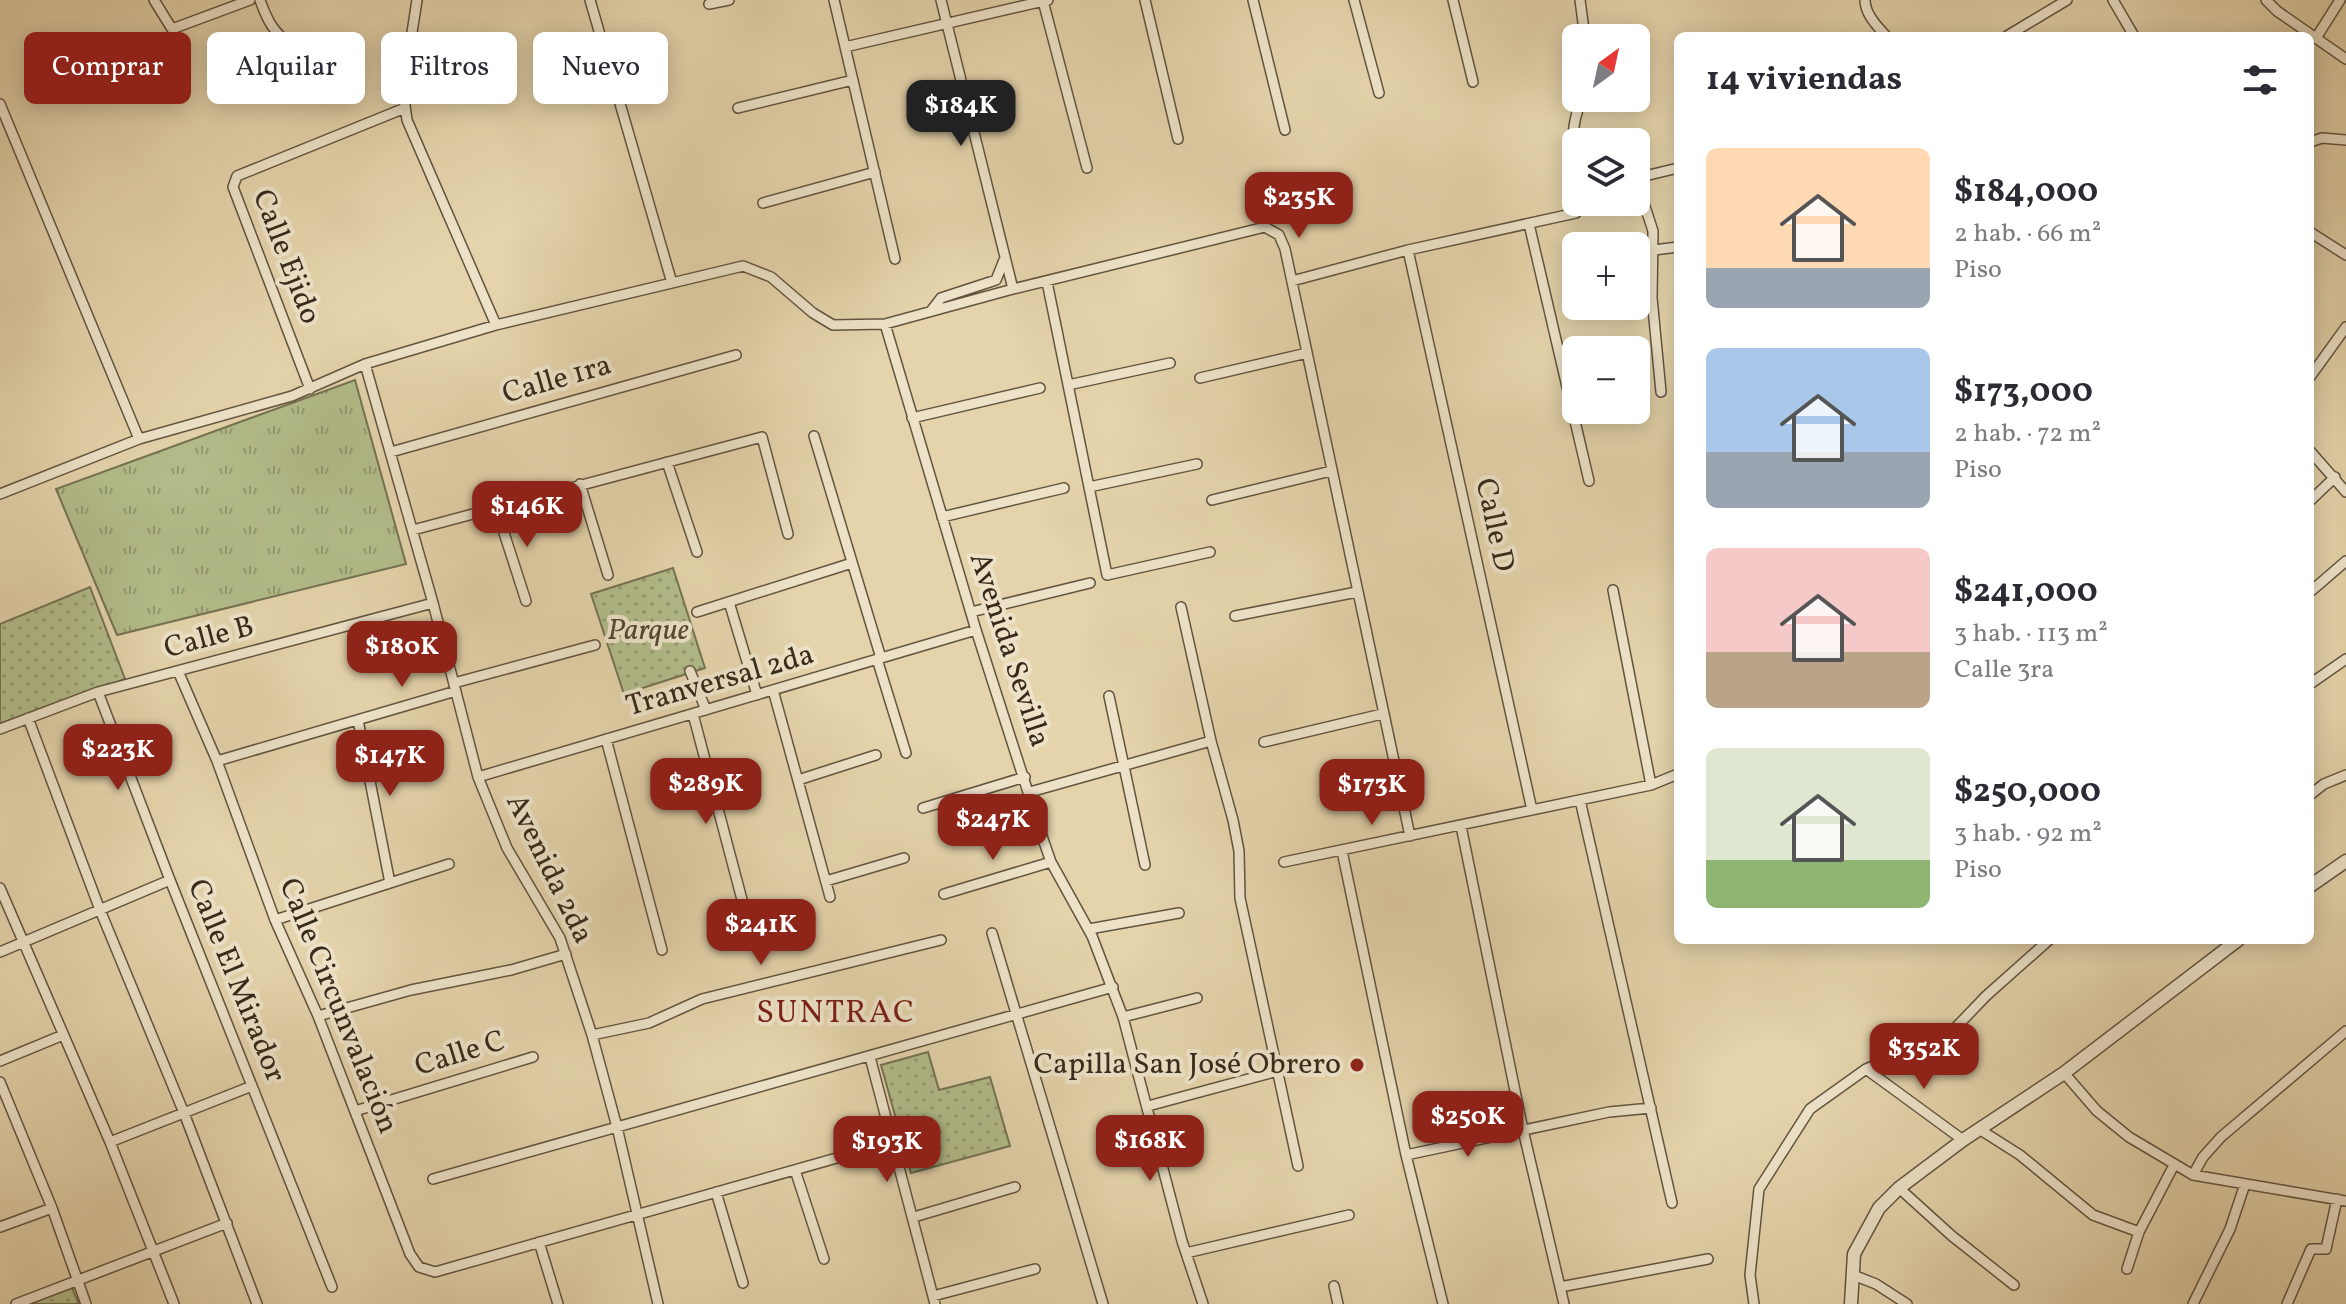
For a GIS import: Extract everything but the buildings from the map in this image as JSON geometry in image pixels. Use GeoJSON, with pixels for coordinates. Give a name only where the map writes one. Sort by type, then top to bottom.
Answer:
{"type":"FeatureCollection","features":[{"type":"Feature","properties":{"kind":"street"},"geometry":{"type":"LineString","coordinates":[[154,0],[172,29],[250,0]]}},
{"type":"Feature","properties":{"kind":"street"},"geometry":{"type":"LineString","coordinates":[[260,0],[275,32]]}},
{"type":"Feature","properties":{"kind":"street"},"geometry":{"type":"LineString","coordinates":[[417,0],[403,91],[407,120],[496,325]]}},
{"type":"Feature","properties":{"kind":"street"},"geometry":{"type":"LineString","coordinates":[[590,0],[672,283]]}},
{"type":"Feature","properties":{"kind":"street"},"geometry":{"type":"LineString","coordinates":[[709,4],[729,0]]}},
{"type":"Feature","properties":{"kind":"street"},"geometry":{"type":"LineString","coordinates":[[834,0],[895,259]]}},
{"type":"Feature","properties":{"kind":"street"},"geometry":{"type":"LineString","coordinates":[[941,0],[1013,289]]}},
{"type":"Feature","properties":{"kind":"street"},"geometry":{"type":"LineString","coordinates":[[845,47],[1045,0],[1087,168]]}},
{"type":"Feature","properties":{"kind":"street"},"geometry":{"type":"LineString","coordinates":[[1145,0],[1178,139]]}},
{"type":"Feature","properties":{"kind":"street"},"geometry":{"type":"LineString","coordinates":[[1253,0],[1285,130]]}},
{"type":"Feature","properties":{"kind":"street"},"geometry":{"type":"LineString","coordinates":[[1354,0],[1379,93]]}},
{"type":"Feature","properties":{"kind":"street"},"geometry":{"type":"LineString","coordinates":[[1453,0],[1473,82]]}},
{"type":"Feature","properties":{"kind":"street"},"geometry":{"type":"LineString","coordinates":[[1580,0],[1583,24]]}},
{"type":"Feature","properties":{"kind":"street"},"geometry":{"type":"LineString","coordinates":[[1865,0],[1873,20],[1883,32]]}},
{"type":"Feature","properties":{"kind":"street"},"geometry":{"type":"LineString","coordinates":[[2014,32],[2067,0]]}},
{"type":"Feature","properties":{"kind":"street"},"geometry":{"type":"LineString","coordinates":[[2113,0],[2132,32]]}},
{"type":"Feature","properties":{"kind":"street"},"geometry":{"type":"LineString","coordinates":[[2266,0],[2307,32]]}},
{"type":"Feature","properties":{"kind":"street"},"geometry":{"type":"LineString","coordinates":[[2340,0],[2316,38],[2346,59]]}},
{"type":"Feature","properties":{"kind":"street"},"geometry":{"type":"LineString","coordinates":[[738,108],[853,80]]}},
{"type":"Feature","properties":{"kind":"street"},"geometry":{"type":"LineString","coordinates":[[0,104],[139,439]]}},
{"type":"Feature","properties":{"kind":"street","name":"Calle Ejido"},"geometry":{"type":"LineString","coordinates":[[310,389],[233,187],[237,176],[405,108]]}},
{"type":"Feature","properties":{"kind":"street"},"geometry":{"type":"LineString","coordinates":[[2314,141],[2322,138],[2346,140]]}},
{"type":"Feature","properties":{"kind":"street"},"geometry":{"type":"LineString","coordinates":[[1650,175],[1674,169]]}},
{"type":"Feature","properties":{"kind":"street"},"geometry":{"type":"LineString","coordinates":[[763,203],[875,172]]}},
{"type":"Feature","properties":{"kind":"street"},"geometry":{"type":"LineString","coordinates":[[1292,281],[1408,250],[1563,216]]}},
{"type":"Feature","properties":{"kind":"street"},"geometry":{"type":"LineString","coordinates":[[1650,216],[1654,250],[1652,298],[1661,392]]}},
{"type":"Feature","properties":{"kind":"street"},"geometry":{"type":"LineString","coordinates":[[1529,224],[1589,481]]}},
{"type":"Feature","properties":{"kind":"street"},"geometry":{"type":"LineString","coordinates":[[0,494],[139,439],[310,389],[365,364],[496,325],[743,266],[771,277],[813,313],[833,325],[885,324],[1265,227],[1279,235],[1292,281],[1410,836]]}},
{"type":"Feature","properties":{"kind":"street"},"geometry":{"type":"LineString","coordinates":[[2314,235],[2346,255]]}},
{"type":"Feature","properties":{"kind":"street"},"geometry":{"type":"LineString","coordinates":[[1654,250],[1674,248]]}},
{"type":"Feature","properties":{"kind":"street","name":"Calle D"},"geometry":{"type":"LineString","coordinates":[[1408,250],[1532,810]]}},
{"type":"Feature","properties":{"kind":"street"},"geometry":{"type":"LineString","coordinates":[[931,311],[941,298],[996,280],[1005,256]]}},
{"type":"Feature","properties":{"kind":"street"},"geometry":{"type":"LineString","coordinates":[[1047,282],[1107,575],[1210,552]]}},
{"type":"Feature","properties":{"kind":"street","name":"Avenida Sevilla"},"geometry":{"type":"LineString","coordinates":[[885,324],[976,630],[1051,862],[1089,929],[1123,1017],[1186,1253],[1203,1304]]}},
{"type":"Feature","properties":{"kind":"street"},"geometry":{"type":"LineString","coordinates":[[2314,371],[2346,327]]}},
{"type":"Feature","properties":{"kind":"street"},"geometry":{"type":"LineString","coordinates":[[1200,378],[1307,353]]}},
{"type":"Feature","properties":{"kind":"street","name":"Calle 1ra"},"geometry":{"type":"LineString","coordinates":[[391,452],[736,355]]}},
{"type":"Feature","properties":{"kind":"street"},"geometry":{"type":"LineString","coordinates":[[1068,385],[1170,363]]}},
{"type":"Feature","properties":{"kind":"street","name":"Avenida 2da"},"geometry":{"type":"LineString","coordinates":[[365,364],[433,603],[478,777],[507,848],[545,910],[566,954],[592,1035],[658,1304]]}},
{"type":"Feature","properties":{"kind":"street"},"geometry":{"type":"LineString","coordinates":[[912,418],[1040,388]]}},
{"type":"Feature","properties":{"kind":"street"},"geometry":{"type":"LineString","coordinates":[[814,436],[906,753]]}},
{"type":"Feature","properties":{"kind":"street"},"geometry":{"type":"LineString","coordinates":[[413,530],[762,437],[788,534]]}},
{"type":"Feature","properties":{"kind":"street"},"geometry":{"type":"LineString","coordinates":[[2314,455],[2346,492]]}},
{"type":"Feature","properties":{"kind":"street"},"geometry":{"type":"LineString","coordinates":[[667,462],[697,552]]}},
{"type":"Feature","properties":{"kind":"street"},"geometry":{"type":"LineString","coordinates":[[1089,487],[1197,464]]}},
{"type":"Feature","properties":{"kind":"street"},"geometry":{"type":"LineString","coordinates":[[1212,500],[1331,471]]}},
{"type":"Feature","properties":{"kind":"street"},"geometry":{"type":"LineString","coordinates":[[2314,497],[2335,477]]}},
{"type":"Feature","properties":{"kind":"street"},"geometry":{"type":"LineString","coordinates":[[580,484],[608,575]]}},
{"type":"Feature","properties":{"kind":"street"},"geometry":{"type":"LineString","coordinates":[[942,517],[1064,488]]}},
{"type":"Feature","properties":{"kind":"street"},"geometry":{"type":"LineString","coordinates":[[496,508],[526,601]]}},
{"type":"Feature","properties":{"kind":"street"},"geometry":{"type":"LineString","coordinates":[[2314,589],[2346,561]]}},
{"type":"Feature","properties":{"kind":"street"},"geometry":{"type":"LineString","coordinates":[[697,612],[852,563]]}},
{"type":"Feature","properties":{"kind":"street"},"geometry":{"type":"LineString","coordinates":[[971,612],[1090,583]]}},
{"type":"Feature","properties":{"kind":"street"},"geometry":{"type":"LineString","coordinates":[[1613,590],[1651,785]]}},
{"type":"Feature","properties":{"kind":"street"},"geometry":{"type":"LineString","coordinates":[[1235,616],[1357,592]]}},
{"type":"Feature","properties":{"kind":"street"},"geometry":{"type":"LineString","coordinates":[[729,602],[757,695]]}},
{"type":"Feature","properties":{"kind":"street","name":"Calle B"},"geometry":{"type":"LineString","coordinates":[[0,729],[98,692],[433,603]]}},
{"type":"Feature","properties":{"kind":"street"},"geometry":{"type":"LineString","coordinates":[[1181,607],[1211,741],[1233,820],[1239,851],[1240,898],[1298,1166]]}},
{"type":"Feature","properties":{"kind":"street","name":"Tranversal 2da"},"geometry":{"type":"LineString","coordinates":[[478,777],[976,630]]}},
{"type":"Feature","properties":{"kind":"street"},"geometry":{"type":"LineString","coordinates":[[217,761],[595,645]]}},
{"type":"Feature","properties":{"kind":"street"},"geometry":{"type":"LineString","coordinates":[[2314,681],[2346,659]]}},
{"type":"Feature","properties":{"kind":"street","name":"Calle Circunvalación"},"geometry":{"type":"LineString","coordinates":[[178,671],[217,761],[275,920],[318,1016],[410,1254],[419,1267],[435,1272],[539,1242]]}},
{"type":"Feature","properties":{"kind":"street"},"geometry":{"type":"LineString","coordinates":[[690,671],[706,710]]}},
{"type":"Feature","properties":{"kind":"street"},"geometry":{"type":"LineString","coordinates":[[773,690],[830,897]]}},
{"type":"Feature","properties":{"kind":"street","name":"Calle El Mirador"},"geometry":{"type":"LineString","coordinates":[[98,692],[332,1287]]}},
{"type":"Feature","properties":{"kind":"street"},"geometry":{"type":"LineString","coordinates":[[1109,696],[1145,865]]}},
{"type":"Feature","properties":{"kind":"street"},"geometry":{"type":"LineString","coordinates":[[693,714],[750,930]]}},
{"type":"Feature","properties":{"kind":"street"},"geometry":{"type":"LineString","coordinates":[[1264,742],[1382,714]]}},
{"type":"Feature","properties":{"kind":"street"},"geometry":{"type":"LineString","coordinates":[[28,718],[100,910],[184,1113],[257,1304]]}},
{"type":"Feature","properties":{"kind":"street"},"geometry":{"type":"LineString","coordinates":[[358,720],[390,883]]}},
{"type":"Feature","properties":{"kind":"street"},"geometry":{"type":"LineString","coordinates":[[606,739],[662,950]]}},
{"type":"Feature","properties":{"kind":"street"},"geometry":{"type":"LineString","coordinates":[[1030,792],[1211,741]]}},
{"type":"Feature","properties":{"kind":"street"},"geometry":{"type":"LineString","coordinates":[[798,780],[876,755]]}},
{"type":"Feature","properties":{"kind":"street"},"geometry":{"type":"LineString","coordinates":[[2314,792],[2346,775]]}},
{"type":"Feature","properties":{"kind":"street"},"geometry":{"type":"LineString","coordinates":[[1284,862],[1651,785],[1674,776]]}},
{"type":"Feature","properties":{"kind":"street"},"geometry":{"type":"LineString","coordinates":[[923,808],[1025,777]]}},
{"type":"Feature","properties":{"kind":"street"},"geometry":{"type":"LineString","coordinates":[[1580,800],[1672,1203]]}},
{"type":"Feature","properties":{"kind":"street"},"geometry":{"type":"LineString","coordinates":[[1461,826],[1523,1130],[1564,1304]]}},
{"type":"Feature","properties":{"kind":"street"},"geometry":{"type":"LineString","coordinates":[[1342,851],[1406,1155],[1443,1304]]}},
{"type":"Feature","properties":{"kind":"street"},"geometry":{"type":"LineString","coordinates":[[826,881],[904,858]]}},
{"type":"Feature","properties":{"kind":"street"},"geometry":{"type":"LineString","coordinates":[[2314,883],[2346,861]]}},
{"type":"Feature","properties":{"kind":"street"},"geometry":{"type":"LineString","coordinates":[[944,894],[1051,862]]}},
{"type":"Feature","properties":{"kind":"street"},"geometry":{"type":"LineString","coordinates":[[275,920],[449,864]]}},
{"type":"Feature","properties":{"kind":"street"},"geometry":{"type":"LineString","coordinates":[[0,952],[170,880]]}},
{"type":"Feature","properties":{"kind":"street"},"geometry":{"type":"LineString","coordinates":[[0,888],[110,1142],[174,1304]]}},
{"type":"Feature","properties":{"kind":"street"},"geometry":{"type":"LineString","coordinates":[[1089,929],[1179,913]]}},
{"type":"Feature","properties":{"kind":"street"},"geometry":{"type":"LineString","coordinates":[[992,933],[1103,1304]]}},
{"type":"Feature","properties":{"kind":"street"},"geometry":{"type":"LineString","coordinates":[[592,1035],[649,1023],[702,999],[941,940]]}},
{"type":"Feature","properties":{"kind":"street"},"geometry":{"type":"LineString","coordinates":[[1754,1304],[1750,1275],[1759,1189],[1810,1109],[1866,1069],[1897,1055],[1939,1045],[1986,996],[2044,944]]}},
{"type":"Feature","properties":{"kind":"street"},"geometry":{"type":"LineString","coordinates":[[1851,1304],[1854,1254],[1879,1208],[1899,1188],[1963,1140],[2064,1073],[2233,944]]}},
{"type":"Feature","properties":{"kind":"street"},"geometry":{"type":"LineString","coordinates":[[318,1016],[566,954]]}},
{"type":"Feature","properties":{"kind":"street"},"geometry":{"type":"LineString","coordinates":[[433,1179],[1113,987]]}},
{"type":"Feature","properties":{"kind":"street"},"geometry":{"type":"LineString","coordinates":[[1123,1017],[1197,998]]}},
{"type":"Feature","properties":{"kind":"street"},"geometry":{"type":"LineString","coordinates":[[2193,1175],[2203,1157],[2221,1137],[2346,1031]]}},
{"type":"Feature","properties":{"kind":"street"},"geometry":{"type":"LineString","coordinates":[[0,1061],[63,1035]]}},
{"type":"Feature","properties":{"kind":"street","name":"Calle C"},"geometry":{"type":"LineString","coordinates":[[355,1111],[533,1057]]}},
{"type":"Feature","properties":{"kind":"street"},"geometry":{"type":"LineString","coordinates":[[870,1057],[934,1300],[1035,1269]]}},
{"type":"Feature","properties":{"kind":"street"},"geometry":{"type":"LineString","coordinates":[[1866,1069],[1963,1140]]}},
{"type":"Feature","properties":{"kind":"street"},"geometry":{"type":"LineString","coordinates":[[1148,1106],[1278,1071]]}},
{"type":"Feature","properties":{"kind":"street"},"geometry":{"type":"LineString","coordinates":[[2064,1073],[2097,1111],[2129,1137],[2193,1175],[2341,1200],[2326,1249],[2311,1249],[2287,1304]]}},
{"type":"Feature","properties":{"kind":"street"},"geometry":{"type":"LineString","coordinates":[[0,1082],[52,1208],[86,1304]]}},
{"type":"Feature","properties":{"kind":"street"},"geometry":{"type":"LineString","coordinates":[[110,1142],[252,1086]]}},
{"type":"Feature","properties":{"kind":"street"},"geometry":{"type":"LineString","coordinates":[[1406,1155],[1609,1112],[1651,1108]]}},
{"type":"Feature","properties":{"kind":"street"},"geometry":{"type":"LineString","coordinates":[[1979,1129],[2020,1155],[2093,1215],[2139,1232]]}},
{"type":"Feature","properties":{"kind":"street"},"geometry":{"type":"LineString","coordinates":[[558,1304],[539,1242],[893,1142]]}},
{"type":"Feature","properties":{"kind":"street"},"geometry":{"type":"LineString","coordinates":[[2127,1269],[2139,1232],[2174,1165]]}},
{"type":"Feature","properties":{"kind":"street"},"geometry":{"type":"LineString","coordinates":[[795,1170],[824,1259]]}},
{"type":"Feature","properties":{"kind":"street"},"geometry":{"type":"LineString","coordinates":[[2193,1304],[2230,1229],[2245,1184]]}},
{"type":"Feature","properties":{"kind":"street"},"geometry":{"type":"LineString","coordinates":[[914,1217],[1015,1187]]}},
{"type":"Feature","properties":{"kind":"street"},"geometry":{"type":"LineString","coordinates":[[1899,1188],[1952,1236],[2014,1285]]}},
{"type":"Feature","properties":{"kind":"street"},"geometry":{"type":"LineString","coordinates":[[716,1192],[743,1283]]}},
{"type":"Feature","properties":{"kind":"street"},"geometry":{"type":"LineString","coordinates":[[0,1227],[52,1208]]}},
{"type":"Feature","properties":{"kind":"street"},"geometry":{"type":"LineString","coordinates":[[1186,1253],[1349,1215]]}},
{"type":"Feature","properties":{"kind":"street"},"geometry":{"type":"LineString","coordinates":[[16,1304],[227,1223]]}},
{"type":"Feature","properties":{"kind":"street"},"geometry":{"type":"LineString","coordinates":[[1560,1287],[1708,1259]]}},
{"type":"Feature","properties":{"kind":"street"},"geometry":{"type":"LineString","coordinates":[[1853,1275],[1876,1284],[1907,1304]]}},
{"type":"Feature","properties":{"kind":"street"},"geometry":{"type":"LineString","coordinates":[[1334,1286],[1338,1304]]}},
{"type":"Feature","properties":{"kind":"green space"},"geometry":{"type":"Polygon","coordinates":[[[355,380],[406,564],[117,635],[56,489],[355,380]]]}},
{"type":"Feature","properties":{"kind":"green space","name":"Parque"},"geometry":{"type":"Polygon","coordinates":[[[673,568],[705,668],[624,694],[591,594],[673,568]]]}},
{"type":"Feature","properties":{"kind":"green space"},"geometry":{"type":"Polygon","coordinates":[[[90,587],[125,679],[0,729],[0,624],[90,587]]]}},
{"type":"Feature","properties":{"kind":"green space"},"geometry":{"type":"Polygon","coordinates":[[[928,1052],[939,1090],[990,1077],[1010,1146],[911,1173],[881,1065],[928,1052]]]}},
{"type":"Feature","properties":{"kind":"green space"},"geometry":{"type":"Polygon","coordinates":[[[72,1288],[79,1304],[23,1304],[72,1288]]]}},
{"type":"Feature","properties":{"kind":"place","name":"Capilla San José Obrero"},"geometry":{"type":"Point","coordinates":[1357,1065]}},
{"type":"Feature","properties":{"kind":"district","name":"SUNTRAC"},"geometry":{"type":"Point","coordinates":[836,1014]}}]}
